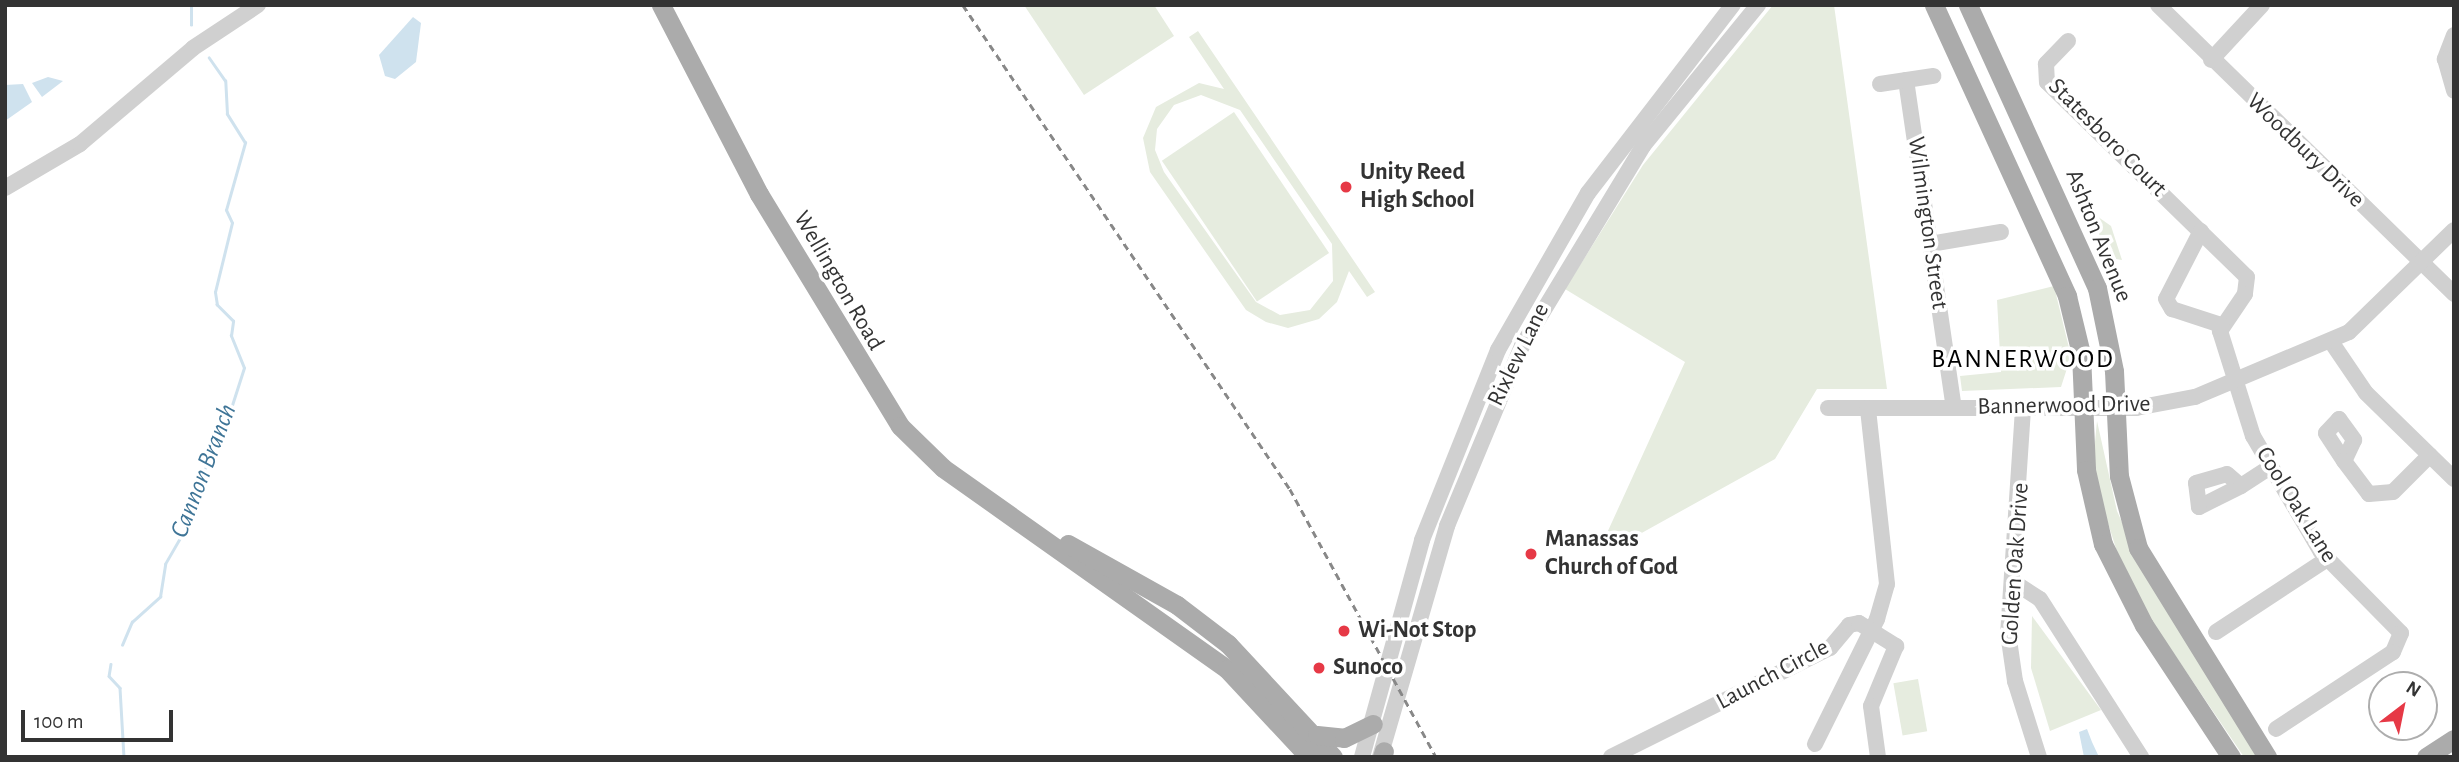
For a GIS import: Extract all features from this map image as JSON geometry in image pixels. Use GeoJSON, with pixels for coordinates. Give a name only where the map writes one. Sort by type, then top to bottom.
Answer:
{"type":"FeatureCollection","features":[{"type":"Feature","properties":{"kind":"main road","name":"Wellington Road"},"geometry":{"type":"LineString","coordinates":[[661,5],[759,194],[883,403],[943,468],[1035,530],[1227,669],[1309,757]]}},
{"type":"Feature","properties":{"kind":"main road","name":"Ashton Avenue"},"geometry":{"type":"LineString","coordinates":[[1934,5],[2067,296],[2084,408],[2089,493],[2114,572],[2231,757]]}},
{"type":"Feature","properties":{"kind":"main road","name":"Ashton Avenue"},"geometry":{"type":"LineString","coordinates":[[1968,5],[2097,288],[2116,408],[2119,476],[2138,548],[2267,757]]}},
{"type":"Feature","properties":{"kind":"main road","name":"Wellington Road"},"geometry":{"type":"LineString","coordinates":[[1035,530],[1177,605],[1260,673],[1334,757]]}},
{"type":"Feature","properties":{"kind":"main road"},"geometry":{"type":"LineString","coordinates":[[1317,735],[1344,738],[1373,724]]}},
{"type":"Feature","properties":{"kind":"main road"},"geometry":{"type":"LineString","coordinates":[[2426,757],[2454,739]]}},
{"type":"Feature","properties":{"kind":"street"},"geometry":{"type":"LineString","coordinates":[[5,188],[80,144],[193,48],[258,5]]}},
{"type":"Feature","properties":{"kind":"street","name":"Rixlew Lane"},"geometry":{"type":"LineString","coordinates":[[1362,757],[1422,540],[1498,350],[1588,193],[1732,5]]}},
{"type":"Feature","properties":{"kind":"street","name":"Woodbury Drive"},"geometry":{"type":"LineString","coordinates":[[2158,5],[2211,60],[2454,294]]}},
{"type":"Feature","properties":{"kind":"street"},"geometry":{"type":"LineString","coordinates":[[2211,60],[2262,5]]}},
{"type":"Feature","properties":{"kind":"street","name":"Rixlew Lane"},"geometry":{"type":"LineString","coordinates":[[1382,755],[1438,552],[1522,346],[1643,146],[1752,7]]}},
{"type":"Feature","properties":{"kind":"street"},"geometry":{"type":"LineString","coordinates":[[2454,35],[2445,59],[2454,91]]}},
{"type":"Feature","properties":{"kind":"street","name":"Statesboro Court"},"geometry":{"type":"LineString","coordinates":[[2068,41],[2046,64],[2047,82],[2249,281],[2221,325]]}},
{"type":"Feature","properties":{"kind":"street"},"geometry":{"type":"LineString","coordinates":[[1880,84],[1933,76]]}},
{"type":"Feature","properties":{"kind":"street","name":"Wilmington Street"},"geometry":{"type":"LineString","coordinates":[[1906,80],[1954,408]]}},
{"type":"Feature","properties":{"kind":"street","name":"Bannerwood Drive"},"geometry":{"type":"LineString","coordinates":[[1828,408],[2116,408],[2166,404],[2235,382],[2332,343],[2370,317],[2454,230]]}},
{"type":"Feature","properties":{"kind":"street"},"geometry":{"type":"LineString","coordinates":[[2201,231],[2166,299],[2172,309],[2221,325],[2235,382]]}},
{"type":"Feature","properties":{"kind":"street"},"geometry":{"type":"LineString","coordinates":[[1930,244],[2001,232]]}},
{"type":"Feature","properties":{"kind":"street"},"geometry":{"type":"LineString","coordinates":[[2332,343],[2353,378],[2454,479]]}},
{"type":"Feature","properties":{"kind":"street","name":"Cool Oak Lane"},"geometry":{"type":"LineString","coordinates":[[2235,382],[2269,468],[2327,559],[2396,626],[2399,645],[2276,729]]}},
{"type":"Feature","properties":{"kind":"street"},"geometry":{"type":"LineString","coordinates":[[1815,744],[1873,627],[1889,568],[1878,480],[1880,446],[1872,437],[1868,408]]}},
{"type":"Feature","properties":{"kind":"street","name":"Golden Oak Drive"},"geometry":{"type":"LineString","coordinates":[[2023,409],[2010,657],[2039,757]]}},
{"type":"Feature","properties":{"kind":"street"},"geometry":{"type":"LineString","coordinates":[[2344,460],[2364,491],[2385,495],[2430,455]]}},
{"type":"Feature","properties":{"kind":"street"},"geometry":{"type":"LineString","coordinates":[[2241,486],[2269,468]]}},
{"type":"Feature","properties":{"kind":"street"},"geometry":{"type":"LineString","coordinates":[[2216,632],[2327,559]]}},
{"type":"Feature","properties":{"kind":"street"},"geometry":{"type":"LineString","coordinates":[[2012,581],[2040,599],[2141,757]]}},
{"type":"Feature","properties":{"kind":"street","name":"Launch Circle"},"geometry":{"type":"LineString","coordinates":[[1611,757],[1830,649],[1849,625],[1873,627]]}},
{"type":"Feature","properties":{"kind":"street"},"geometry":{"type":"LineString","coordinates":[[1873,627],[1896,646],[1871,706],[1878,757]]}},
{"type":"Feature","properties":{"kind":"shaded area"},"geometry":{"type":"Polygon","coordinates":[[[1024,5],[1154,5],[1174,36],[1084,95],[1024,5]]]}},
{"type":"Feature","properties":{"kind":"shaded area"},"geometry":{"type":"Polygon","coordinates":[[[1773,5],[1834,5],[1887,389],[1817,389],[1775,459],[1620,545],[1607,533],[1685,362],[1565,289],[1643,165],[1773,5]]]}},
{"type":"Feature","properties":{"kind":"shaded area"},"geometry":{"type":"Polygon","coordinates":[[[1198,31],[1375,292],[1367,297],[1349,271],[1337,302],[1319,319],[1288,328],[1266,322],[1246,310],[1150,172],[1143,138],[1156,107],[1199,83],[1224,89],[1189,37],[1198,31]],[[1201,95],[1174,105],[1157,129],[1155,150],[1164,172],[1256,302],[1280,315],[1310,310],[1333,281],[1332,244],[1240,110],[1201,95]]]}},
{"type":"Feature","properties":{"kind":"shaded area"},"geometry":{"type":"Polygon","coordinates":[[[1234,112],[1329,253],[1257,302],[1162,161],[1234,112]]]}},
{"type":"Feature","properties":{"kind":"shaded area"},"geometry":{"type":"Polygon","coordinates":[[[2094,214],[2111,226],[2122,260],[2105,257],[2094,214]]]}},
{"type":"Feature","properties":{"kind":"shaded area"},"geometry":{"type":"Polygon","coordinates":[[[2054,286],[2071,356],[2061,387],[1962,391],[1960,376],[2001,372],[1997,300],[2054,286]]]}},
{"type":"Feature","properties":{"kind":"shaded area"},"geometry":{"type":"Polygon","coordinates":[[[2097,421],[2117,511],[2144,572],[2259,757],[2244,757],[2128,586],[2092,473],[2097,421]]]}},
{"type":"Feature","properties":{"kind":"shaded area"},"geometry":{"type":"Polygon","coordinates":[[[2032,616],[2101,710],[2050,731],[2031,668],[2032,616]]]}},
{"type":"Feature","properties":{"kind":"shaded area"},"geometry":{"type":"Polygon","coordinates":[[[1918,679],[1927,731],[1903,736],[1893,683],[1918,679]]]}},
{"type":"Feature","properties":{"kind":"water"},"geometry":{"type":"Polygon","coordinates":[[[413,17],[421,23],[416,62],[395,79],[385,76],[379,55],[413,17]]]}},
{"type":"Feature","properties":{"kind":"water"},"geometry":{"type":"Polygon","coordinates":[[[48,77],[63,81],[42,97],[32,83],[48,77]]]}},
{"type":"Feature","properties":{"kind":"water"},"geometry":{"type":"Polygon","coordinates":[[[23,84],[32,102],[5,121],[5,85],[23,84]]]}},
{"type":"Feature","properties":{"kind":"water"},"geometry":{"type":"Polygon","coordinates":[[[2087,729],[2099,757],[2084,757],[2079,732],[2087,729]]]}},
{"type":"Feature","properties":{"kind":"waterway","name":"Cannon Branch"},"geometry":{"type":"LineString","coordinates":[[191,5],[191,25]]}},
{"type":"Feature","properties":{"kind":"waterway","name":"Cannon Branch"},"geometry":{"type":"LineString","coordinates":[[122,645],[132,622],[160,597],[165,564],[192,517],[193,484],[217,452],[244,368],[231,336],[233,321],[217,305],[215,292],[232,223],[226,210],[245,143],[227,114],[225,81],[209,58]]}},
{"type":"Feature","properties":{"kind":"waterway","name":"Cannon Branch"},"geometry":{"type":"LineString","coordinates":[[111,664],[109,676],[120,688],[124,757]]}},
{"type":"Feature","properties":{"kind":"railway"},"geometry":{"type":"LineString","coordinates":[[963,5],[1290,489],[1436,757]]}},
{"type":"Feature","properties":{"kind":"place","name":"Unity Reed High School"},"geometry":{"type":"Point","coordinates":[1346,187]}},
{"type":"Feature","properties":{"kind":"place","name":"Manassas Church of God"},"geometry":{"type":"Point","coordinates":[1531,554]}},
{"type":"Feature","properties":{"kind":"place","name":"Wi-Not Stop"},"geometry":{"type":"Point","coordinates":[1344,631]}},
{"type":"Feature","properties":{"kind":"place","name":"Sunoco"},"geometry":{"type":"Point","coordinates":[1319,668]}},
{"type":"Feature","properties":{"kind":"district","name":"BANNERWOOD"},"geometry":{"type":"Point","coordinates":[2023,360]}}]}
